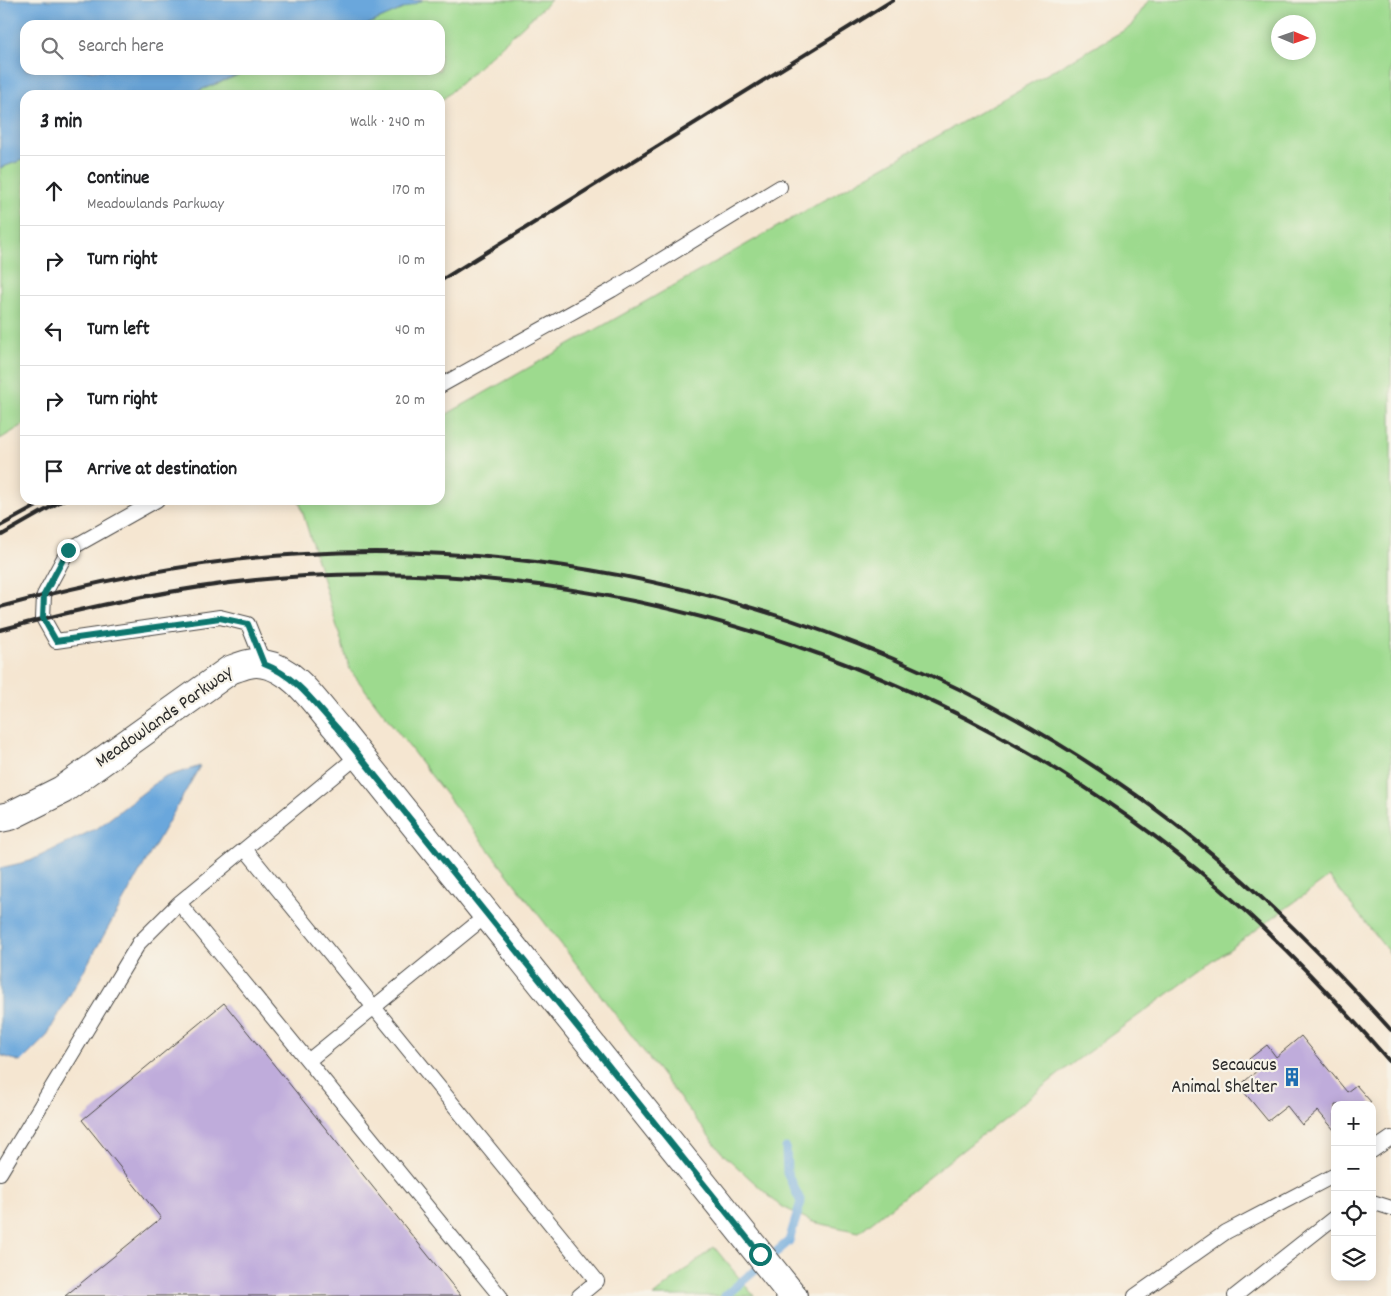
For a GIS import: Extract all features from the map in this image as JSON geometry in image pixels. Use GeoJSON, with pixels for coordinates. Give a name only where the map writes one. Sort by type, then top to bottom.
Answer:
{"type":"FeatureCollection","features":[{"type":"Feature","properties":{"kind":"street","name":"Meadowlands Parkway"},"geometry":{"type":"LineString","coordinates":[[0,818],[10,816],[62,790],[135,739],[216,678],[246,664],[264,664]]}},
{"type":"Feature","properties":{"kind":"street"},"geometry":{"type":"LineString","coordinates":[[264,664],[278,669],[293,679],[359,755],[790,1292]]}},
{"type":"Feature","properties":{"kind":"lane"},"geometry":{"type":"LineString","coordinates":[[445,383],[612,290],[780,188]]}},
{"type":"Feature","properties":{"kind":"lane"},"geometry":{"type":"LineString","coordinates":[[147,505],[68,550],[44,595],[43,618],[56,641],[220,618],[248,624],[264,664]]}},
{"type":"Feature","properties":{"kind":"lane"},"geometry":{"type":"LineString","coordinates":[[0,1174],[139,943],[179,903],[359,755]]}},
{"type":"Feature","properties":{"kind":"lane"},"geometry":{"type":"LineString","coordinates":[[246,849],[597,1281],[579,1296]]}},
{"type":"Feature","properties":{"kind":"lane"},"geometry":{"type":"LineString","coordinates":[[179,903],[500,1296]]}},
{"type":"Feature","properties":{"kind":"lane"},"geometry":{"type":"LineString","coordinates":[[308,1062],[487,915]]}},
{"type":"Feature","properties":{"kind":"lane"},"geometry":{"type":"LineString","coordinates":[[1376,1148],[1391,1138]]}},
{"type":"Feature","properties":{"kind":"lane"},"geometry":{"type":"LineString","coordinates":[[1135,1296],[1226,1232],[1331,1177]]}},
{"type":"Feature","properties":{"kind":"lane"},"geometry":{"type":"LineString","coordinates":[[1376,1203],[1391,1208]]}},
{"type":"Feature","properties":{"kind":"lane"},"geometry":{"type":"LineString","coordinates":[[1235,1296],[1331,1221]]}},
{"type":"Feature","properties":{"kind":"green space"},"geometry":{"type":"Polygon","coordinates":[[[423,0],[551,0],[445,97],[445,90],[201,90],[238,75],[445,75],[445,20],[377,20],[423,0]]]}},
{"type":"Feature","properties":{"kind":"green space"},"geometry":{"type":"Polygon","coordinates":[[[1149,0],[1391,0],[1391,955],[1329,877],[1073,1063],[859,1232],[813,1222],[779,1205],[722,1153],[350,670],[300,505],[445,505],[445,415],[1130,27],[1149,0]]]}},
{"type":"Feature","properties":{"kind":"green space"},"geometry":{"type":"Polygon","coordinates":[[[20,161],[20,427],[0,439],[0,168],[20,161]]]}},
{"type":"Feature","properties":{"kind":"green space"},"geometry":{"type":"Polygon","coordinates":[[[714,1247],[754,1296],[653,1296],[714,1247]]]}},
{"type":"Feature","properties":{"kind":"water"},"geometry":{"type":"Polygon","coordinates":[[[0,0],[423,0],[377,20],[20,20],[20,75],[238,75],[201,90],[20,90],[20,161],[0,168],[0,0]]]}},
{"type":"Feature","properties":{"kind":"water"},"geometry":{"type":"Polygon","coordinates":[[[200,766],[46,1037],[21,1062],[0,1055],[0,868],[30,861],[99,827],[162,778],[200,766]]]}},
{"type":"Feature","properties":{"kind":"building"},"geometry":{"type":"Polygon","coordinates":[[[224,1003],[461,1296],[65,1296],[161,1218],[82,1120],[224,1003]]]}},
{"type":"Feature","properties":{"kind":"building","name":"Secaucus Animal Shelter"},"geometry":{"type":"Polygon","coordinates":[[[1301,1036],[1347,1092],[1356,1085],[1370,1101],[1331,1101],[1331,1126],[1318,1111],[1302,1125],[1287,1106],[1268,1121],[1239,1086],[1258,1070],[1249,1059],[1267,1045],[1276,1057],[1301,1036]]]}},
{"type":"Feature","properties":{"kind":"waterway"},"geometry":{"type":"LineString","coordinates":[[725,1296],[789,1241],[801,1202],[787,1173],[786,1148]]}},
{"type":"Feature","properties":{"kind":"railway"},"geometry":{"type":"LineString","coordinates":[[445,278],[893,0]]}},
{"type":"Feature","properties":{"kind":"railway"},"geometry":{"type":"LineString","coordinates":[[0,526],[39,505]]}},
{"type":"Feature","properties":{"kind":"railway"},"geometry":{"type":"LineString","coordinates":[[0,536],[54,505]]}},
{"type":"Feature","properties":{"kind":"railway"},"geometry":{"type":"LineString","coordinates":[[0,607],[150,572],[227,561],[304,554],[414,553],[524,561],[633,578],[740,604],[845,639],[946,683],[1043,735],[1136,795],[1205,848],[1270,905],[1332,966],[1391,1030]]}},
{"type":"Feature","properties":{"kind":"railway"},"geometry":{"type":"LineString","coordinates":[[0,630],[75,611],[151,595],[228,583],[305,576],[429,576],[552,587],[673,610],[791,644],[905,689],[1014,744],[1119,810],[1217,886],[1286,949],[1391,1063]]}},
{"type":"Feature","properties":{"kind":"place","name":"Secaucus Animal Shelter"},"geometry":{"type":"Point","coordinates":[1292,1077]}},
{"type":"Feature","properties":{"kind":"route"},"geometry":{"type":"LineString","coordinates":[[68,550],[44,595],[43,618],[56,641],[220,618],[248,624],[264,664],[278,669],[293,679],[337,728],[760,1254]]}}]}
